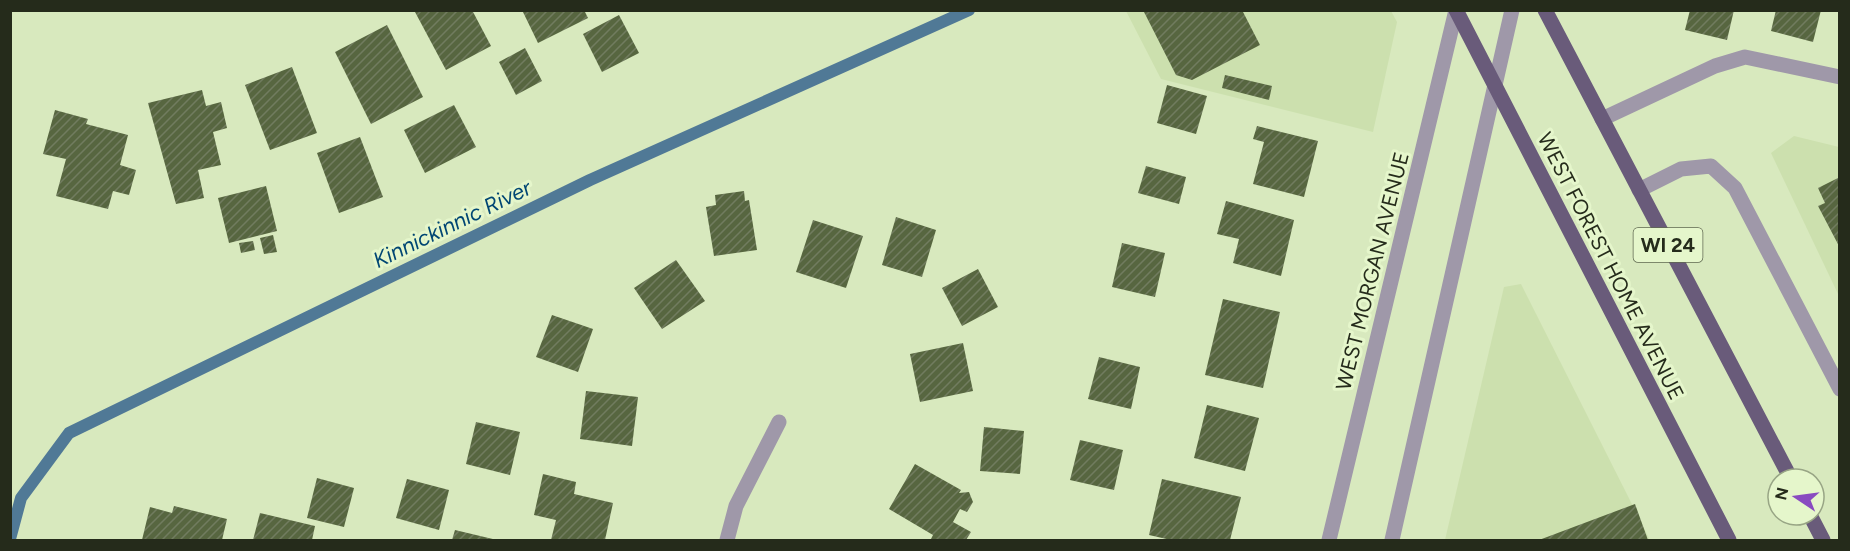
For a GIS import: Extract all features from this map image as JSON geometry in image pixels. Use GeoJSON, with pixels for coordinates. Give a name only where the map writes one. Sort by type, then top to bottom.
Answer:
{"type":"FeatureCollection","features":[{"type":"Feature","properties":{"kind":"main road","name":"WI 24"},"geometry":{"type":"LineString","coordinates":[[1545,10],[1785,467]]}},
{"type":"Feature","properties":{"kind":"main road","name":"WEST FOREST HOME AVENUE"},"geometry":{"type":"LineString","coordinates":[[1456,11],[1730,540]]}},
{"type":"Feature","properties":{"kind":"street"},"geometry":{"type":"LineString","coordinates":[[1392,540],[1512,10]]}},
{"type":"Feature","properties":{"kind":"street","name":"WEST MORGAN AVENUE"},"geometry":{"type":"LineString","coordinates":[[1329,540],[1456,11]]}},
{"type":"Feature","properties":{"kind":"street"},"geometry":{"type":"LineString","coordinates":[[1602,119],[1715,66],[1745,57],[1839,77]]}},
{"type":"Feature","properties":{"kind":"street"},"geometry":{"type":"LineString","coordinates":[[1639,190],[1681,169],[1711,166],[1736,188],[1839,389]]}},
{"type":"Feature","properties":{"kind":"street"},"geometry":{"type":"LineString","coordinates":[[727,540],[736,506],[779,422]]}},
{"type":"Feature","properties":{"kind":"shaded area"},"geometry":{"type":"Polygon","coordinates":[[[1126,11],[1391,11],[1397,22],[1373,132],[1161,79],[1126,11]]]}},
{"type":"Feature","properties":{"kind":"shaded area"},"geometry":{"type":"Polygon","coordinates":[[[1794,136],[1839,147],[1839,296],[1771,153],[1794,136]]]}},
{"type":"Feature","properties":{"kind":"shaded area"},"geometry":{"type":"Polygon","coordinates":[[[1521,284],[1650,540],[1445,540],[1504,287],[1521,284]]]}},
{"type":"Feature","properties":{"kind":"building"},"geometry":{"type":"Polygon","coordinates":[[[417,10],[472,10],[491,46],[446,70],[415,12],[417,10]]]}},
{"type":"Feature","properties":{"kind":"building"},"geometry":{"type":"Polygon","coordinates":[[[522,10],[584,10],[588,18],[538,43],[522,10]]]}},
{"type":"Feature","properties":{"kind":"building"},"geometry":{"type":"Polygon","coordinates":[[[1143,10],[1242,10],[1260,45],[1192,80],[1176,75],[1143,10]]]}},
{"type":"Feature","properties":{"kind":"building"},"geometry":{"type":"Polygon","coordinates":[[[1690,10],[1734,10],[1727,40],[1685,30],[1690,10]]]}},
{"type":"Feature","properties":{"kind":"building"},"geometry":{"type":"Polygon","coordinates":[[[1776,10],[1821,10],[1813,42],[1771,31],[1776,10]]]}},
{"type":"Feature","properties":{"kind":"building"},"geometry":{"type":"Polygon","coordinates":[[[619,15],[639,53],[602,72],[583,34],[619,15]]]}},
{"type":"Feature","properties":{"kind":"building"},"geometry":{"type":"Polygon","coordinates":[[[387,25],[423,97],[371,124],[335,52],[387,25]]]}},
{"type":"Feature","properties":{"kind":"building"},"geometry":{"type":"Polygon","coordinates":[[[525,48],[542,81],[516,95],[499,62],[525,48]]]}},
{"type":"Feature","properties":{"kind":"building"},"geometry":{"type":"Polygon","coordinates":[[[292,67],[317,133],[270,150],[245,85],[292,67]]]}},
{"type":"Feature","properties":{"kind":"building"},"geometry":{"type":"Polygon","coordinates":[[[1225,75],[1272,86],[1269,100],[1222,88],[1225,75]]]}},
{"type":"Feature","properties":{"kind":"building"},"geometry":{"type":"Polygon","coordinates":[[[1167,85],[1207,96],[1196,134],[1157,123],[1167,85]]]}},
{"type":"Feature","properties":{"kind":"building"},"geometry":{"type":"Polygon","coordinates":[[[202,90],[206,106],[221,102],[227,128],[213,132],[221,165],[198,170],[204,198],[176,204],[148,103],[202,90]]]}},
{"type":"Feature","properties":{"kind":"building"},"geometry":{"type":"Polygon","coordinates":[[[454,105],[476,147],[425,173],[404,130],[454,105]]]}},
{"type":"Feature","properties":{"kind":"building"},"geometry":{"type":"Polygon","coordinates":[[[55,110],[88,119],[86,124],[128,135],[120,165],[136,170],[129,195],[113,191],[108,209],[56,196],[66,159],[43,154],[55,110]]]}},
{"type":"Feature","properties":{"kind":"building"},"geometry":{"type":"Polygon","coordinates":[[[1257,126],[1318,141],[1304,197],[1253,184],[1264,142],[1253,139],[1257,126]]]}},
{"type":"Feature","properties":{"kind":"building"},"geometry":{"type":"Polygon","coordinates":[[[360,137],[383,197],[339,213],[317,153],[360,137]]]}},
{"type":"Feature","properties":{"kind":"building"},"geometry":{"type":"Polygon","coordinates":[[[1146,166],[1186,177],[1179,204],[1138,193],[1146,166]]]}},
{"type":"Feature","properties":{"kind":"building"},"geometry":{"type":"Polygon","coordinates":[[[1840,177],[1840,248],[1818,206],[1825,203],[1818,188],[1840,177]]]}},
{"type":"Feature","properties":{"kind":"building"},"geometry":{"type":"Polygon","coordinates":[[[266,186],[277,231],[229,243],[218,198],[266,186]]]}},
{"type":"Feature","properties":{"kind":"building"},"geometry":{"type":"Polygon","coordinates":[[[744,191],[745,201],[749,200],[757,250],[714,256],[706,207],[716,205],[715,195],[744,191]]]}},
{"type":"Feature","properties":{"kind":"building"},"geometry":{"type":"Polygon","coordinates":[[[1226,201],[1294,220],[1281,276],[1233,263],[1239,239],[1217,234],[1226,201]]]}},
{"type":"Feature","properties":{"kind":"building"},"geometry":{"type":"Polygon","coordinates":[[[896,217],[936,230],[922,277],[882,265],[896,217]]]}},
{"type":"Feature","properties":{"kind":"building"},"geometry":{"type":"Polygon","coordinates":[[[813,220],[863,236],[846,288],[796,272],[813,220]]]}},
{"type":"Feature","properties":{"kind":"building"},"geometry":{"type":"Polygon","coordinates":[[[273,235],[277,252],[264,254],[260,238],[273,235]]]}},
{"type":"Feature","properties":{"kind":"building"},"geometry":{"type":"Polygon","coordinates":[[[253,241],[255,250],[241,253],[239,243],[253,241]]]}},
{"type":"Feature","properties":{"kind":"building"},"geometry":{"type":"Polygon","coordinates":[[[1122,243],[1165,253],[1155,297],[1112,287],[1122,243]]]}},
{"type":"Feature","properties":{"kind":"building"},"geometry":{"type":"Polygon","coordinates":[[[676,260],[705,301],[662,329],[634,288],[676,260]]]}},
{"type":"Feature","properties":{"kind":"building"},"geometry":{"type":"Polygon","coordinates":[[[978,269],[998,307],[962,326],[942,288],[978,269]]]}},
{"type":"Feature","properties":{"kind":"building"},"geometry":{"type":"Polygon","coordinates":[[[1223,299],[1280,312],[1263,388],[1205,375],[1223,299]]]}},
{"type":"Feature","properties":{"kind":"building"},"geometry":{"type":"Polygon","coordinates":[[[552,315],[593,329],[578,372],[536,357],[552,315]]]}},
{"type":"Feature","properties":{"kind":"building"},"geometry":{"type":"Polygon","coordinates":[[[963,343],[973,391],[920,402],[910,354],[963,343]]]}},
{"type":"Feature","properties":{"kind":"building"},"geometry":{"type":"Polygon","coordinates":[[[1099,357],[1140,367],[1131,409],[1088,399],[1099,357]]]}},
{"type":"Feature","properties":{"kind":"building"},"geometry":{"type":"Polygon","coordinates":[[[586,391],[638,397],[632,446],[580,439],[586,391]]]}},
{"type":"Feature","properties":{"kind":"building"},"geometry":{"type":"Polygon","coordinates":[[[1207,405],[1259,418],[1245,471],[1194,458],[1207,405]]]}},
{"type":"Feature","properties":{"kind":"building"},"geometry":{"type":"Polygon","coordinates":[[[476,422],[520,432],[510,475],[466,464],[476,422]]]}},
{"type":"Feature","properties":{"kind":"building"},"geometry":{"type":"Polygon","coordinates":[[[984,427],[1024,431],[1020,474],[980,471],[984,427]]]}},
{"type":"Feature","properties":{"kind":"building"},"geometry":{"type":"Polygon","coordinates":[[[1080,440],[1123,450],[1114,490],[1070,480],[1080,440]]]}},
{"type":"Feature","properties":{"kind":"building"},"geometry":{"type":"Polygon","coordinates":[[[915,464],[961,490],[959,493],[969,492],[973,502],[967,512],[960,509],[953,522],[971,532],[966,540],[931,539],[933,535],[889,509],[915,464]]]}},
{"type":"Feature","properties":{"kind":"building"},"geometry":{"type":"Polygon","coordinates":[[[543,474],[576,482],[574,494],[613,503],[605,540],[551,540],[556,520],[534,515],[543,474]]]}},
{"type":"Feature","properties":{"kind":"building"},"geometry":{"type":"Polygon","coordinates":[[[317,478],[354,488],[344,527],[307,518],[317,478]]]}},
{"type":"Feature","properties":{"kind":"building"},"geometry":{"type":"Polygon","coordinates":[[[407,479],[449,490],[439,530],[396,518],[407,479]]]}},
{"type":"Feature","properties":{"kind":"building"},"geometry":{"type":"Polygon","coordinates":[[[1162,479],[1241,497],[1230,540],[1171,540],[1149,535],[1162,479]]]}},
{"type":"Feature","properties":{"kind":"building"},"geometry":{"type":"Polygon","coordinates":[[[1635,504],[1648,540],[1539,540],[1635,504]]]}},
{"type":"Feature","properties":{"kind":"building"},"geometry":{"type":"Polygon","coordinates":[[[174,506],[227,519],[222,540],[142,540],[150,507],[172,513],[174,506]]]}},
{"type":"Feature","properties":{"kind":"building"},"geometry":{"type":"Polygon","coordinates":[[[260,513],[315,526],[312,540],[253,540],[260,513]]]}},
{"type":"Feature","properties":{"kind":"building"},"geometry":{"type":"Polygon","coordinates":[[[455,530],[497,540],[452,540],[455,530]]]}},
{"type":"Feature","properties":{"kind":"waterway","name":"Kinnickinnic River"},"geometry":{"type":"LineString","coordinates":[[10,539],[21,498],[69,433],[590,180],[969,10]]}}]}
